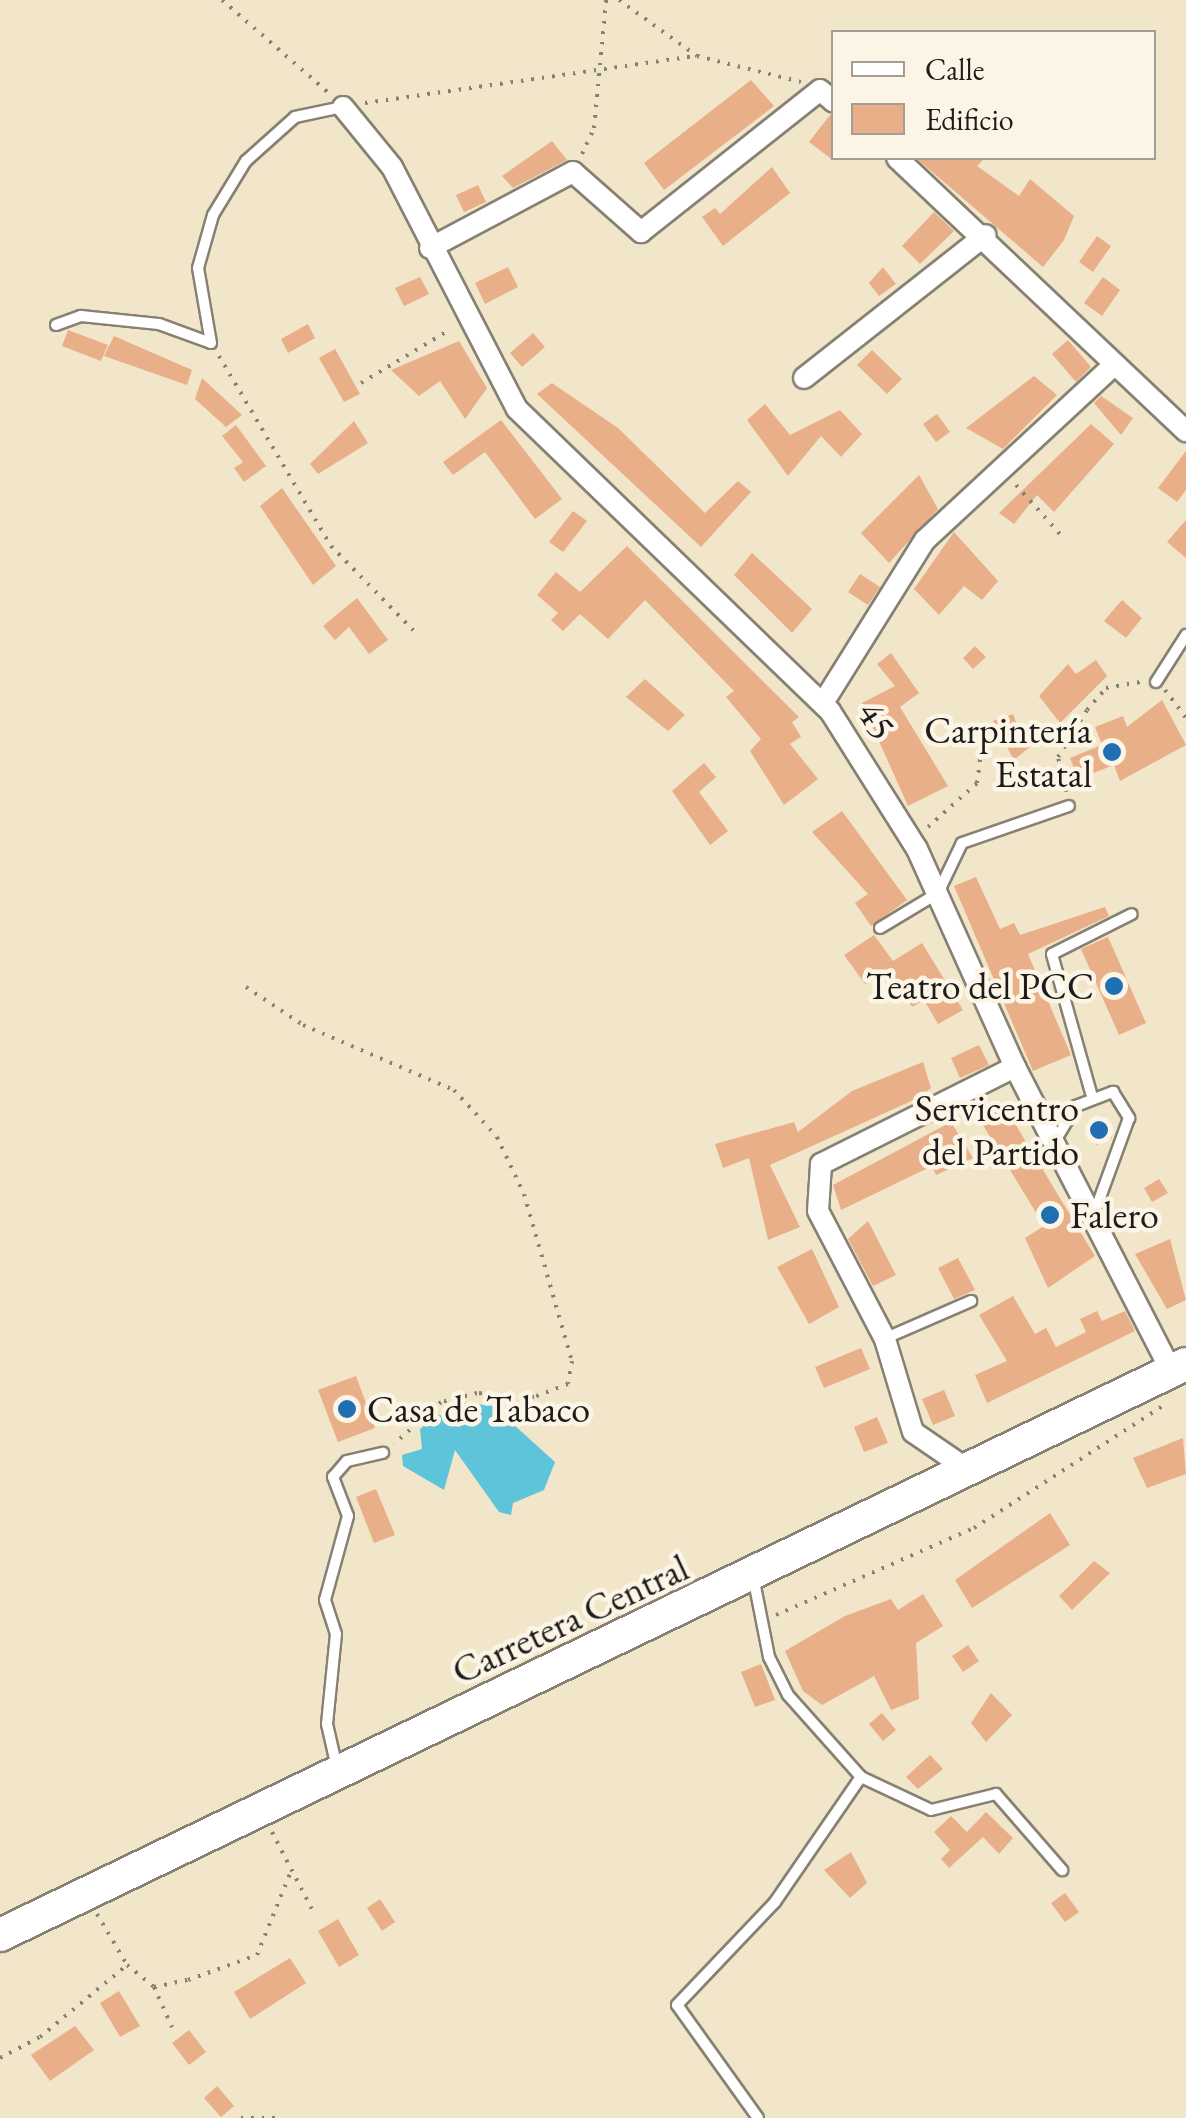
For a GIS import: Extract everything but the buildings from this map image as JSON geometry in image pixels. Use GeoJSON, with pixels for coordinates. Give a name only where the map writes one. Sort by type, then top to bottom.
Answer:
{"type":"FeatureCollection","features":[{"type":"Feature","properties":{"kind":"main road","name":"Carretera Central"},"geometry":{"type":"LineString","coordinates":[[0,1935],[968,1470],[1175,1379]]}},
{"type":"Feature","properties":{"kind":"street"},"geometry":{"type":"LineString","coordinates":[[430,248],[574,172],[641,232],[827,96]]}},
{"type":"Feature","properties":{"kind":"street","name":"45"},"geometry":{"type":"LineString","coordinates":[[343,107],[392,167],[430,248],[517,409],[823,703],[916,849],[1015,1068],[1175,1379]]}},
{"type":"Feature","properties":{"kind":"street"},"geometry":{"type":"LineString","coordinates":[[899,160],[986,235],[1112,367],[1186,431]]}},
{"type":"Feature","properties":{"kind":"street"},"geometry":{"type":"LineString","coordinates":[[804,378],[986,235]]}},
{"type":"Feature","properties":{"kind":"street"},"geometry":{"type":"LineString","coordinates":[[823,703],[925,540],[1011,466],[1112,367]]}},
{"type":"Feature","properties":{"kind":"street"},"geometry":{"type":"LineString","coordinates":[[968,1470],[913,1432],[885,1339],[818,1211],[822,1164],[1015,1068]]}},
{"type":"Feature","properties":{"kind":"lane"},"geometry":{"type":"LineString","coordinates":[[56,325],[82,316],[159,324],[211,343],[198,268],[213,215],[246,161],[296,117],[343,107]]}},
{"type":"Feature","properties":{"kind":"lane"},"geometry":{"type":"LineString","coordinates":[[1156,682],[1186,635]]}},
{"type":"Feature","properties":{"kind":"lane"},"geometry":{"type":"LineString","coordinates":[[880,928],[938,892],[962,843],[1069,806]]}},
{"type":"Feature","properties":{"kind":"lane"},"geometry":{"type":"LineString","coordinates":[[1092,1093],[1052,954],[1132,914]]}},
{"type":"Feature","properties":{"kind":"lane"},"geometry":{"type":"LineString","coordinates":[[1054,1142],[1092,1093],[1113,1092],[1129,1118],[1093,1217]]}},
{"type":"Feature","properties":{"kind":"lane"},"geometry":{"type":"LineString","coordinates":[[885,1339],[971,1300]]}},
{"type":"Feature","properties":{"kind":"lane"},"geometry":{"type":"LineString","coordinates":[[338,1774],[327,1724],[336,1634],[324,1600],[348,1516],[333,1477],[347,1461],[383,1453]]}},
{"type":"Feature","properties":{"kind":"lane"},"geometry":{"type":"LineString","coordinates":[[752,1575],[758,1609],[788,1695],[861,1777],[931,1810],[996,1794],[1062,1870]]}},
{"type":"Feature","properties":{"kind":"lane"},"geometry":{"type":"LineString","coordinates":[[758,2118],[677,2006],[775,1902],[861,1777]]}},
{"type":"Feature","properties":{"kind":"path"},"geometry":{"type":"LineString","coordinates":[[222,0],[343,107],[696,56],[744,61],[827,96]]}},
{"type":"Feature","properties":{"kind":"path"},"geometry":{"type":"LineString","coordinates":[[574,172],[594,128],[606,0]]}},
{"type":"Feature","properties":{"kind":"path"},"geometry":{"type":"LineString","coordinates":[[618,0],[696,56]]}},
{"type":"Feature","properties":{"kind":"path"},"geometry":{"type":"LineString","coordinates":[[360,382],[469,319]]}},
{"type":"Feature","properties":{"kind":"path"},"geometry":{"type":"LineString","coordinates":[[211,343],[330,546],[414,632]]}},
{"type":"Feature","properties":{"kind":"path"},"geometry":{"type":"LineString","coordinates":[[1011,466],[1060,534]]}},
{"type":"Feature","properties":{"kind":"path"},"geometry":{"type":"LineString","coordinates":[[1069,806],[1058,757],[1087,710],[1106,688],[1156,682],[1186,718]]}},
{"type":"Feature","properties":{"kind":"path"},"geometry":{"type":"LineString","coordinates":[[916,849],[977,782],[984,737]]}},
{"type":"Feature","properties":{"kind":"path"},"geometry":{"type":"LineString","coordinates":[[246,987],[303,1025],[454,1090],[497,1138],[524,1194],[572,1362],[568,1384],[534,1397],[477,1393],[442,1402],[383,1453]]}},
{"type":"Feature","properties":{"kind":"path"},"geometry":{"type":"LineString","coordinates":[[758,1609],[781,1616],[808,1608],[921,1556],[1175,1379]]}},
{"type":"Feature","properties":{"kind":"path"},"geometry":{"type":"LineString","coordinates":[[261,1810],[315,1915]]}},
{"type":"Feature","properties":{"kind":"path"},"geometry":{"type":"LineString","coordinates":[[154,1987],[256,1955],[292,1870]]}},
{"type":"Feature","properties":{"kind":"path"},"geometry":{"type":"LineString","coordinates":[[86,1894],[127,1965],[154,1987],[172,2027]]}},
{"type":"Feature","properties":{"kind":"path"},"geometry":{"type":"LineString","coordinates":[[0,2058],[127,1965]]}},
{"type":"Feature","properties":{"kind":"path"},"geometry":{"type":"LineString","coordinates":[[241,2118],[283,2118]]}},
{"type":"Feature","properties":{"kind":"water"},"geometry":{"type":"Polygon","coordinates":[[[459,1402],[493,1406],[555,1462],[544,1490],[513,1503],[511,1515],[499,1512],[455,1450],[444,1490],[403,1466],[402,1455],[422,1449],[420,1429],[437,1415],[457,1417],[459,1402]]]}},
{"type":"Feature","properties":{"kind":"place","name":"Carpintería Estatal"},"geometry":{"type":"Point","coordinates":[1112,752]}},
{"type":"Feature","properties":{"kind":"place","name":"Teatro del PCC"},"geometry":{"type":"Point","coordinates":[1114,986]}},
{"type":"Feature","properties":{"kind":"place","name":"Servicentro del Partido"},"geometry":{"type":"Point","coordinates":[1099,1130]}},
{"type":"Feature","properties":{"kind":"place","name":"Falero"},"geometry":{"type":"Point","coordinates":[1050,1215]}},
{"type":"Feature","properties":{"kind":"place","name":"Casa de Tabaco"},"geometry":{"type":"Point","coordinates":[347,1409]}}]}
